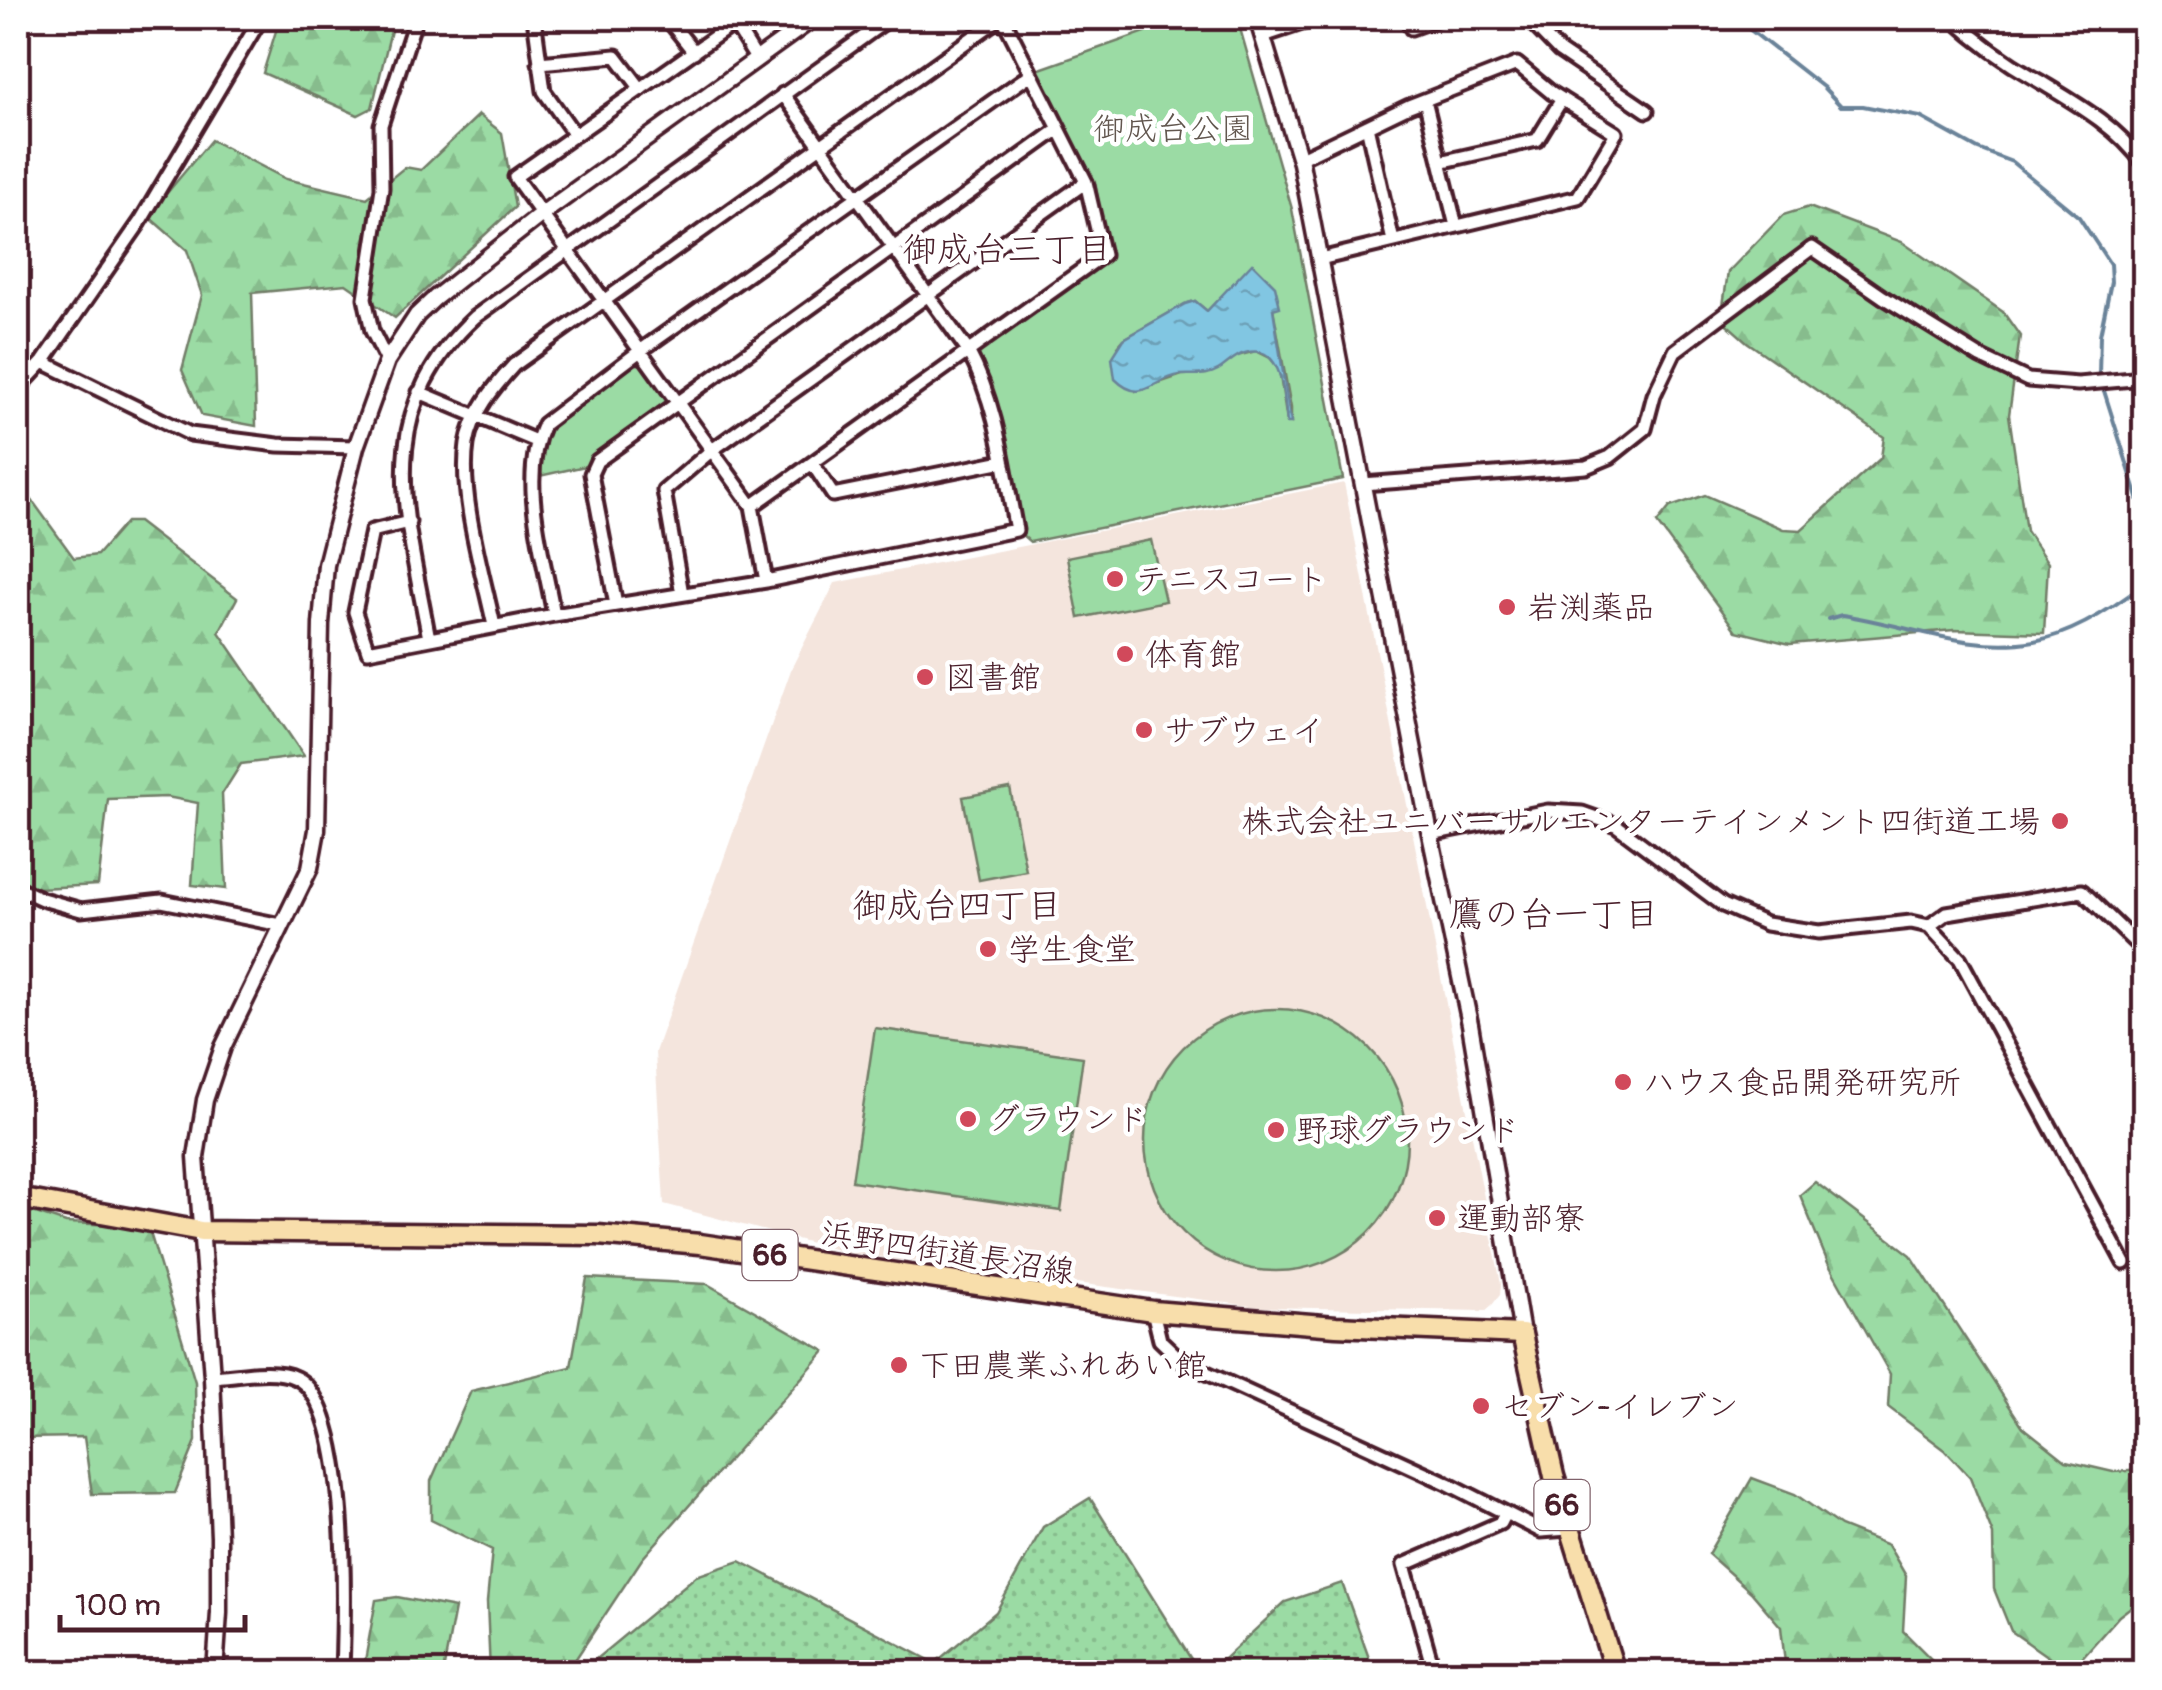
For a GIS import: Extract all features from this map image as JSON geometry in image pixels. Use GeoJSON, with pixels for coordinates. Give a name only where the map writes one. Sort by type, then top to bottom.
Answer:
{"type":"FeatureCollection","features":[{"type":"Feature","properties":{"kind":"main road","name":"浜野四街道長沼線"},"geometry":{"type":"LineString","coordinates":[[18,1198],[200,1231],[598,1235],[700,1244],[1153,1312],[1336,1326],[1522,1334]]}},
{"type":"Feature","properties":{"kind":"main road","name":"66"},"geometry":{"type":"LineString","coordinates":[[1522,1334],[1568,1529],[1615,1672]]}},
{"type":"Feature","properties":{"kind":"street"},"geometry":{"type":"LineString","coordinates":[[18,389],[43,362],[171,173],[261,18]]}},
{"type":"Feature","properties":{"kind":"street"},"geometry":{"type":"LineString","coordinates":[[387,361],[372,331],[366,298],[382,188],[381,125],[416,18]]}},
{"type":"Feature","properties":{"kind":"street"},"geometry":{"type":"LineString","coordinates":[[534,18],[544,91],[575,135]]}},
{"type":"Feature","properties":{"kind":"street"},"geometry":{"type":"LineString","coordinates":[[667,18],[694,52]]}},
{"type":"Feature","properties":{"kind":"street"},"geometry":{"type":"LineString","coordinates":[[215,1672],[220,1613],[212,1378],[196,1157],[205,1100],[223,1047],[310,868],[317,830],[320,624],[326,565],[356,447],[387,361],[417,315],[434,298],[542,214],[814,18]]}},
{"type":"Feature","properties":{"kind":"street"},"geometry":{"type":"LineString","coordinates":[[429,639],[403,482],[405,439],[418,392],[430,367],[452,338],[475,317],[890,18]]}},
{"type":"Feature","properties":{"kind":"street"},"geometry":{"type":"LineString","coordinates":[[494,626],[465,482],[468,441],[495,386],[514,365],[1002,18],[1086,182],[1104,256],[752,506]]}},
{"type":"Feature","properties":{"kind":"street"},"geometry":{"type":"LineString","coordinates":[[1257,18],[1299,158],[1320,258],[1470,1024],[1522,1334]]}},
{"type":"Feature","properties":{"kind":"street"},"geometry":{"type":"LineString","coordinates":[[1263,36],[1318,18]]}},
{"type":"Feature","properties":{"kind":"street"},"geometry":{"type":"LineString","coordinates":[[1407,18],[1411,28],[1439,18]]}},
{"type":"Feature","properties":{"kind":"street"},"geometry":{"type":"LineString","coordinates":[[1527,18],[1558,51],[1648,111]]}},
{"type":"Feature","properties":{"kind":"street"},"geometry":{"type":"LineString","coordinates":[[1952,18],[1993,52],[2093,113],[2132,147],[2144,164]]}},
{"type":"Feature","properties":{"kind":"street"},"geometry":{"type":"LineString","coordinates":[[757,60],[732,21],[516,177],[752,506],[766,580]]}},
{"type":"Feature","properties":{"kind":"street"},"geometry":{"type":"LineString","coordinates":[[539,63],[616,56],[640,89]]}},
{"type":"Feature","properties":{"kind":"street"},"geometry":{"type":"LineString","coordinates":[[1299,158],[1425,100],[1518,64],[1562,99],[1616,133],[1578,197],[1320,258]]}},
{"type":"Feature","properties":{"kind":"street"},"geometry":{"type":"LineString","coordinates":[[554,615],[531,480],[536,441],[544,424],[640,351],[1031,74]]}},
{"type":"Feature","properties":{"kind":"street"},"geometry":{"type":"LineString","coordinates":[[409,522],[372,531],[356,612],[368,651],[766,580],[1016,530],[988,396],[968,351],[783,94]]}},
{"type":"Feature","properties":{"kind":"street"},"geometry":{"type":"LineString","coordinates":[[1440,162],[1536,140],[1562,99]]}},
{"type":"Feature","properties":{"kind":"street"},"geometry":{"type":"LineString","coordinates":[[1425,100],[1456,226]]}},
{"type":"Feature","properties":{"kind":"street"},"geometry":{"type":"LineString","coordinates":[[1367,126],[1393,241]]}},
{"type":"Feature","properties":{"kind":"street"},"geometry":{"type":"LineString","coordinates":[[616,605],[592,467],[1059,129]]}},
{"type":"Feature","properties":{"kind":"street"},"geometry":{"type":"LineString","coordinates":[[682,594],[664,490],[712,450],[1086,182]]}},
{"type":"Feature","properties":{"kind":"street"},"geometry":{"type":"LineString","coordinates":[[1363,484],[1586,467],[1610,458],[1645,429],[1654,395],[1675,351],[1812,248],[1980,358],[2028,380],[2078,384],[2144,378]]}},
{"type":"Feature","properties":{"kind":"street"},"geometry":{"type":"LineString","coordinates":[[43,362],[190,434],[278,445],[356,447]]}},
{"type":"Feature","properties":{"kind":"street"},"geometry":{"type":"LineString","coordinates":[[418,392],[536,441]]}},
{"type":"Feature","properties":{"kind":"street"},"geometry":{"type":"LineString","coordinates":[[812,463],[833,495],[1003,461]]}},
{"type":"Feature","properties":{"kind":"street"},"geometry":{"type":"LineString","coordinates":[[1430,834],[1548,811],[1582,813],[1616,825],[1724,904],[1766,924],[1819,932],[1895,922],[1929,926],[1960,959],[2124,1263]]}},
{"type":"Feature","properties":{"kind":"street"},"geometry":{"type":"LineString","coordinates":[[18,888],[81,910],[162,901],[281,925]]}},
{"type":"Feature","properties":{"kind":"street"},"geometry":{"type":"LineString","coordinates":[[1929,926],[1947,913],[2082,892],[2142,943]]}},
{"type":"Feature","properties":{"kind":"street"},"geometry":{"type":"LineString","coordinates":[[1153,1312],[1160,1340],[1183,1362],[1540,1532],[1568,1529]]}},
{"type":"Feature","properties":{"kind":"street"},"geometry":{"type":"LineString","coordinates":[[212,1378],[294,1376],[325,1417],[336,1464],[344,1575],[342,1672]]}},
{"type":"Feature","properties":{"kind":"street"},"geometry":{"type":"LineString","coordinates":[[1434,1672],[1404,1566],[1500,1522],[1504,1513]]}},
{"type":"Feature","properties":{"kind":"shaded area"},"geometry":{"type":"Polygon","coordinates":[[[1344,483],[1501,1284],[1500,1295],[1492,1305],[1485,1311],[1258,1307],[849,1253],[664,1204],[655,1052],[792,667],[835,583],[1344,483]]]}},
{"type":"Feature","properties":{"kind":"green space"},"geometry":{"type":"Polygon","coordinates":[[[280,18],[394,18],[372,108],[358,115],[263,73],[280,18]]]}},
{"type":"Feature","properties":{"kind":"green space","name":"御成台公園"},"geometry":{"type":"Polygon","coordinates":[[[1185,18],[1237,18],[1292,209],[1343,479],[1030,542],[1021,534],[1003,445],[978,359],[981,350],[1108,259],[1095,182],[1037,70],[1185,18]],[[1253,264],[1207,311],[1195,301],[1185,304],[1124,339],[1118,346],[1136,391],[1182,375],[1207,374],[1237,356],[1256,351],[1270,358],[1279,369],[1287,422],[1291,423],[1273,308],[1253,264]]]}},
{"type":"Feature","properties":{"kind":"green space"},"geometry":{"type":"Polygon","coordinates":[[[479,115],[502,133],[515,207],[395,318],[346,284],[252,293],[256,426],[202,416],[182,370],[202,295],[187,250],[148,216],[211,140],[286,179],[367,198],[405,167],[421,170],[479,115]]]}},
{"type":"Feature","properties":{"kind":"green space"},"geometry":{"type":"Polygon","coordinates":[[[1809,207],[1902,242],[2003,312],[2020,336],[2009,415],[2026,531],[2048,563],[2044,633],[1954,630],[1790,644],[1736,631],[1657,523],[1670,507],[1705,495],[1783,529],[1801,530],[1881,458],[1884,437],[1747,342],[1721,319],[1728,272],[1783,215],[1809,207]]]}},
{"type":"Feature","properties":{"kind":"green space"},"geometry":{"type":"Polygon","coordinates":[[[633,363],[641,365],[667,401],[665,408],[585,466],[535,477],[535,455],[547,429],[633,363]]]}},
{"type":"Feature","properties":{"kind":"green space"},"geometry":{"type":"Polygon","coordinates":[[[18,481],[74,558],[97,555],[126,522],[138,522],[237,598],[219,632],[304,756],[241,764],[222,794],[226,889],[192,885],[198,803],[167,797],[108,799],[98,885],[18,889],[18,481]]]}},
{"type":"Feature","properties":{"kind":"green space","name":"テニスコート"},"geometry":{"type":"Polygon","coordinates":[[[1151,540],[1165,601],[1079,618],[1067,557],[1151,540]]]}},
{"type":"Feature","properties":{"kind":"green space"},"geometry":{"type":"Polygon","coordinates":[[[1010,788],[1026,871],[979,880],[963,797],[1010,788]]]}},
{"type":"Feature","properties":{"kind":"green space","name":"野球グラウンド"},"geometry":{"type":"Polygon","coordinates":[[[1276,1009],[1326,1019],[1349,1031],[1368,1048],[1385,1067],[1397,1090],[1407,1140],[1397,1190],[1385,1213],[1368,1232],[1349,1249],[1326,1261],[1276,1271],[1226,1261],[1203,1249],[1184,1232],[1167,1213],[1155,1190],[1145,1140],[1155,1090],[1167,1067],[1184,1048],[1203,1031],[1226,1019],[1276,1009]]]}},
{"type":"Feature","properties":{"kind":"green space","name":"グラウンド"},"geometry":{"type":"Polygon","coordinates":[[[875,1028],[1083,1057],[1061,1211],[852,1181],[875,1028]]]}},
{"type":"Feature","properties":{"kind":"green space"},"geometry":{"type":"Polygon","coordinates":[[[18,1167],[30,1211],[66,1223],[148,1226],[195,1382],[196,1441],[175,1493],[92,1494],[84,1437],[18,1438],[18,1167]]]}},
{"type":"Feature","properties":{"kind":"green space"},"geometry":{"type":"Polygon","coordinates":[[[1815,1182],[1911,1255],[2023,1427],[2066,1461],[2113,1472],[2144,1470],[2144,1597],[2119,1616],[2079,1661],[2051,1659],[2011,1631],[1994,1589],[1993,1535],[1970,1477],[1945,1450],[1888,1407],[1890,1374],[1828,1263],[1800,1195],[1815,1182]]]}},
{"type":"Feature","properties":{"kind":"green space"},"geometry":{"type":"Polygon","coordinates":[[[587,1278],[707,1284],[825,1351],[642,1559],[567,1672],[490,1672],[487,1602],[492,1550],[431,1520],[431,1481],[471,1391],[571,1367],[587,1278]]]}},
{"type":"Feature","properties":{"kind":"green space"},"geometry":{"type":"Polygon","coordinates":[[[1752,1478],[1795,1494],[1840,1526],[1888,1545],[1906,1576],[1903,1631],[1944,1672],[1786,1672],[1781,1627],[1751,1592],[1708,1554],[1752,1478]]]}},
{"type":"Feature","properties":{"kind":"green space"},"geometry":{"type":"Polygon","coordinates":[[[1090,1498],[1196,1667],[1224,1659],[1285,1602],[1342,1583],[1374,1672],[590,1672],[597,1658],[696,1576],[740,1561],[935,1663],[996,1612],[1043,1527],[1090,1498]]]}},
{"type":"Feature","properties":{"kind":"green space"},"geometry":{"type":"Polygon","coordinates":[[[397,1597],[455,1608],[443,1672],[363,1672],[376,1600],[397,1597]]]}},
{"type":"Feature","properties":{"kind":"water"},"geometry":{"type":"Polygon","coordinates":[[[1252,263],[1275,286],[1280,307],[1273,309],[1291,423],[1287,423],[1280,374],[1268,356],[1258,352],[1241,354],[1213,372],[1171,377],[1141,390],[1124,387],[1115,379],[1112,358],[1124,339],[1185,304],[1195,301],[1207,311],[1252,263]]]}},
{"type":"Feature","properties":{"kind":"waterway"},"geometry":{"type":"LineString","coordinates":[[1735,18],[1823,87],[1841,106],[1863,106],[1920,117],[1978,149],[2012,162],[2079,217],[2110,264],[2099,375],[2144,517]]}},
{"type":"Feature","properties":{"kind":"waterway"},"geometry":{"type":"LineString","coordinates":[[1828,619],[1842,615],[1938,636],[2010,644],[2049,638],[2078,626],[2144,584]]}},
{"type":"Feature","properties":{"kind":"place","name":"テニスコート"},"geometry":{"type":"Point","coordinates":[1115,579]}},
{"type":"Feature","properties":{"kind":"place","name":"岩渕薬品"},"geometry":{"type":"Point","coordinates":[1507,607]}},
{"type":"Feature","properties":{"kind":"place","name":"体育館"},"geometry":{"type":"Point","coordinates":[1125,654]}},
{"type":"Feature","properties":{"kind":"place","name":"図書館"},"geometry":{"type":"Point","coordinates":[925,677]}},
{"type":"Feature","properties":{"kind":"place","name":"サブウェイ"},"geometry":{"type":"Point","coordinates":[1144,730]}},
{"type":"Feature","properties":{"kind":"place","name":"株式会社ユニバーサルエンターテインメント四街道工場"},"geometry":{"type":"Point","coordinates":[2060,821]}},
{"type":"Feature","properties":{"kind":"place","name":"学生食堂"},"geometry":{"type":"Point","coordinates":[988,949]}},
{"type":"Feature","properties":{"kind":"place","name":"ハウス食品開発研究所"},"geometry":{"type":"Point","coordinates":[1623,1082]}},
{"type":"Feature","properties":{"kind":"place","name":"グラウンド"},"geometry":{"type":"Point","coordinates":[968,1119]}},
{"type":"Feature","properties":{"kind":"place","name":"野球グラウンド"},"geometry":{"type":"Point","coordinates":[1276,1130]}},
{"type":"Feature","properties":{"kind":"place","name":"運動部寮"},"geometry":{"type":"Point","coordinates":[1437,1218]}},
{"type":"Feature","properties":{"kind":"place","name":"下田農業ふれあい館"},"geometry":{"type":"Point","coordinates":[899,1365]}},
{"type":"Feature","properties":{"kind":"place","name":"セブン-イレブン"},"geometry":{"type":"Point","coordinates":[1481,1406]}},
{"type":"Feature","properties":{"kind":"district","name":"御成台三丁目"},"geometry":{"type":"Point","coordinates":[1007,249]}},
{"type":"Feature","properties":{"kind":"district","name":"御成台四丁目"},"geometry":{"type":"Point","coordinates":[957,905]}},
{"type":"Feature","properties":{"kind":"district","name":"鷹の台一丁目"},"geometry":{"type":"Point","coordinates":[1554,914]}}]}
